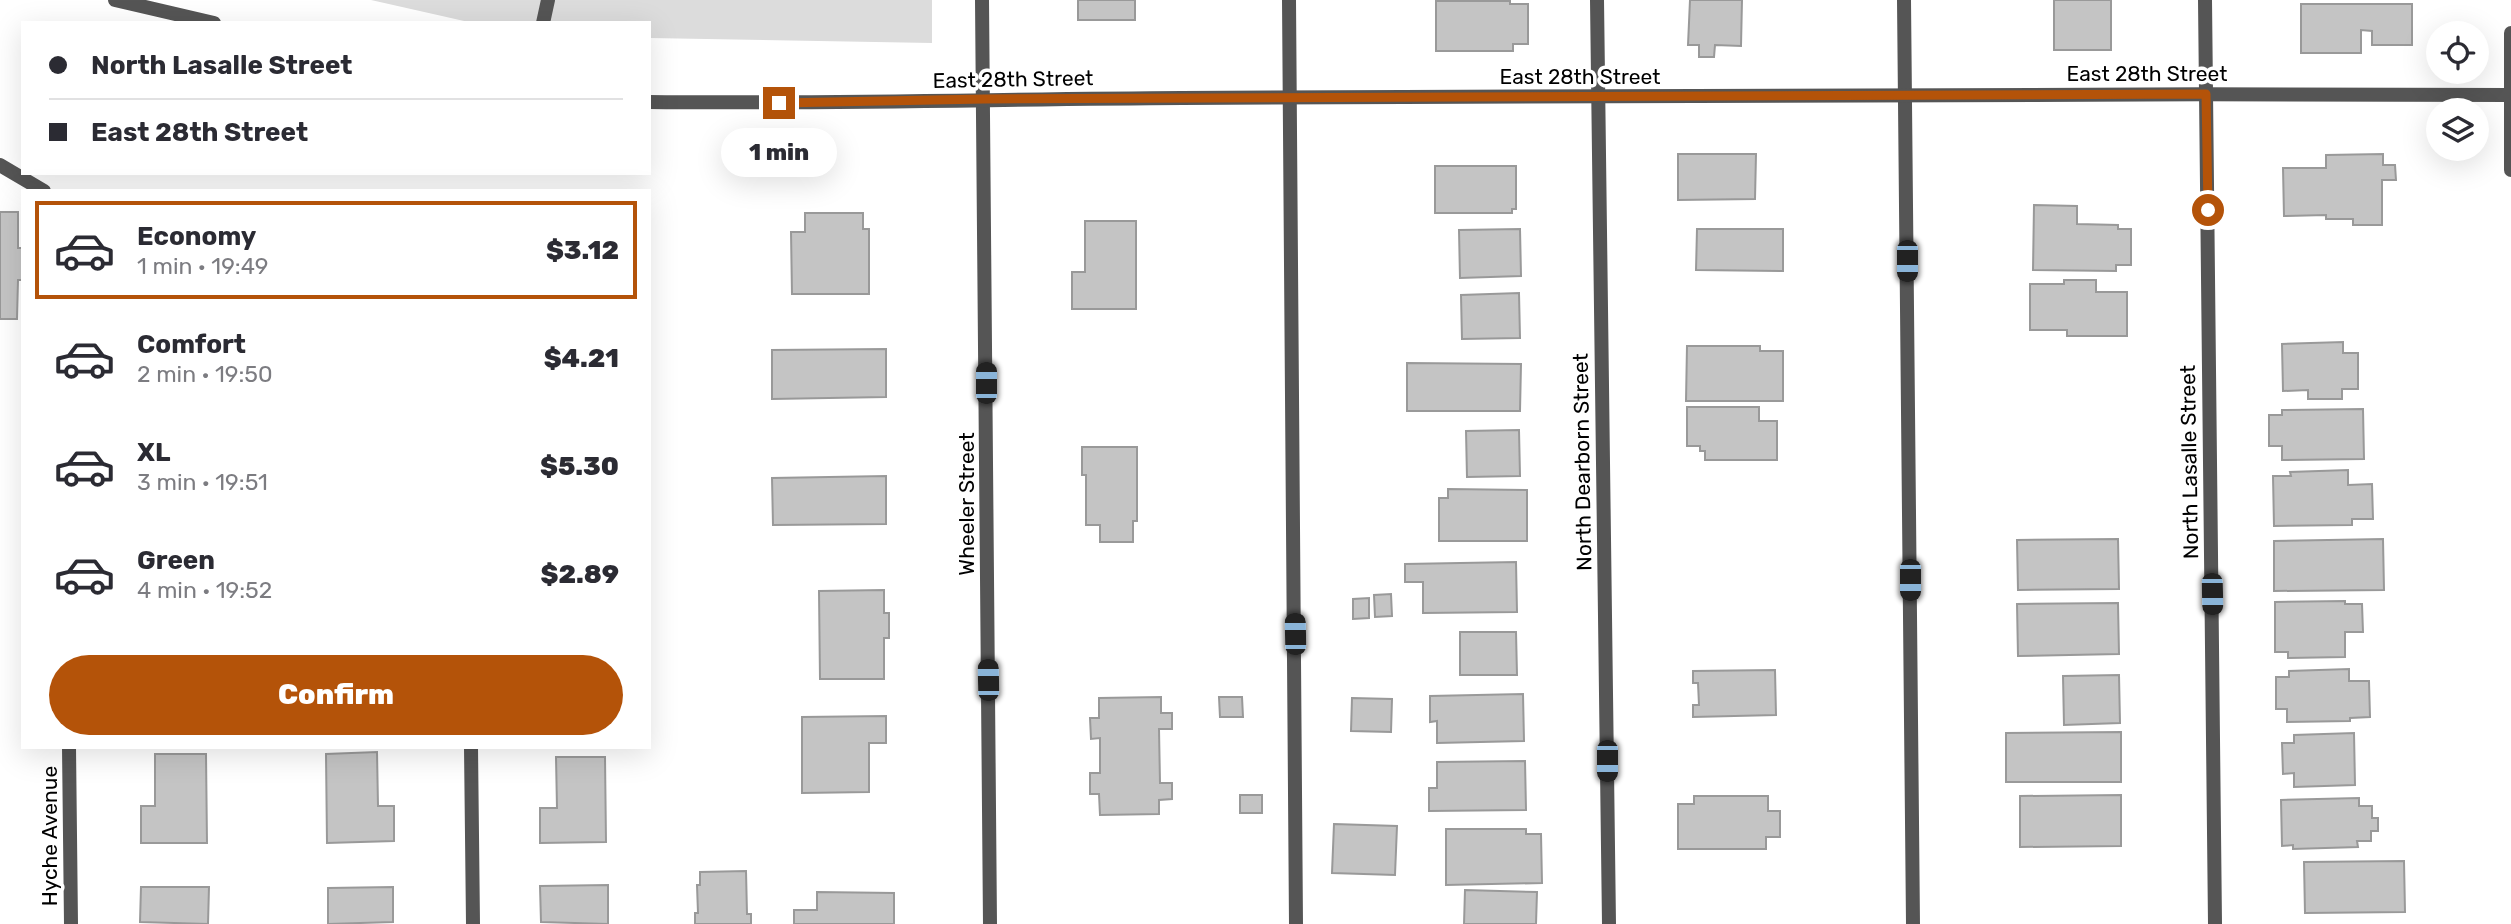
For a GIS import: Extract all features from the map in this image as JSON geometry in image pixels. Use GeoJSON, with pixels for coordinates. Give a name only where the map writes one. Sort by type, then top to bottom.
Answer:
{"type":"FeatureCollection","features":[{"type":"Feature","properties":{"kind":"street"},"geometry":{"type":"LineString","coordinates":[[115,0],[205,21]]}},
{"type":"Feature","properties":{"kind":"street"},"geometry":{"type":"LineString","coordinates":[[543,21],[548,0]]}},
{"type":"Feature","properties":{"kind":"street","name":"Wheeler Street"},"geometry":{"type":"LineString","coordinates":[[982,0],[990,924]]}},
{"type":"Feature","properties":{"kind":"street"},"geometry":{"type":"LineString","coordinates":[[1289,0],[1296,924]]}},
{"type":"Feature","properties":{"kind":"street","name":"North Dearborn Street"},"geometry":{"type":"LineString","coordinates":[[1597,0],[1609,924]]}},
{"type":"Feature","properties":{"kind":"street"},"geometry":{"type":"LineString","coordinates":[[1904,0],[1913,924]]}},
{"type":"Feature","properties":{"kind":"street","name":"North Lasalle Street"},"geometry":{"type":"LineString","coordinates":[[2205,0],[2215,924]]}},
{"type":"Feature","properties":{"kind":"street"},"geometry":{"type":"LineString","coordinates":[[2511,33],[2511,170]]}},
{"type":"Feature","properties":{"kind":"street","name":"East 28th Street"},"geometry":{"type":"LineString","coordinates":[[651,102],[1906,95],[2511,95]]}},
{"type":"Feature","properties":{"kind":"street"},"geometry":{"type":"LineString","coordinates":[[0,165],[41,189]]}},
{"type":"Feature","properties":{"kind":"street","name":"Hyche Avenue"},"geometry":{"type":"LineString","coordinates":[[69,749],[71,924]]}},
{"type":"Feature","properties":{"kind":"street"},"geometry":{"type":"LineString","coordinates":[[471,749],[473,924]]}},
{"type":"Feature","properties":{"kind":"shaded area"},"geometry":{"type":"Polygon","coordinates":[[[371,0],[932,0],[932,43],[651,38],[651,21],[464,21],[371,0]]]}},
{"type":"Feature","properties":{"kind":"building"},"geometry":{"type":"Polygon","coordinates":[[[1078,0],[1135,0],[1135,20],[1078,20],[1078,0]]]}},
{"type":"Feature","properties":{"kind":"building"},"geometry":{"type":"Polygon","coordinates":[[[1690,0],[1742,0],[1741,46],[1715,45],[1714,57],[1699,57],[1699,45],[1688,45],[1690,0]]]}},
{"type":"Feature","properties":{"kind":"building"},"geometry":{"type":"Polygon","coordinates":[[[2054,0],[2111,0],[2111,50],[2054,50],[2054,0]]]}},
{"type":"Feature","properties":{"kind":"building"},"geometry":{"type":"Polygon","coordinates":[[[1436,1],[1510,1],[1510,4],[1528,4],[1528,44],[1513,44],[1513,51],[1436,51],[1436,1]]]}},
{"type":"Feature","properties":{"kind":"building"},"geometry":{"type":"Polygon","coordinates":[[[2301,4],[2412,4],[2412,45],[2372,45],[2372,31],[2361,30],[2361,53],[2301,53],[2301,4]]]}},
{"type":"Feature","properties":{"kind":"building"},"geometry":{"type":"Polygon","coordinates":[[[1678,154],[1756,154],[1755,199],[1678,200],[1678,154]]]}},
{"type":"Feature","properties":{"kind":"building"},"geometry":{"type":"Polygon","coordinates":[[[2383,154],[2383,165],[2395,165],[2396,180],[2382,180],[2382,225],[2353,225],[2353,219],[2326,219],[2326,215],[2284,216],[2283,168],[2326,168],[2326,155],[2383,154]]]}},
{"type":"Feature","properties":{"kind":"building"},"geometry":{"type":"Polygon","coordinates":[[[1435,166],[1516,166],[1516,209],[1512,209],[1512,213],[1435,213],[1435,166]]]}},
{"type":"Feature","properties":{"kind":"building"},"geometry":{"type":"Polygon","coordinates":[[[2034,205],[2077,206],[2077,224],[2118,225],[2118,229],[2131,229],[2131,265],[2116,265],[2116,271],[2033,270],[2034,205]]]}},
{"type":"Feature","properties":{"kind":"building"},"geometry":{"type":"Polygon","coordinates":[[[0,212],[18,212],[21,280],[18,280],[17,319],[0,319],[0,212]]]}},
{"type":"Feature","properties":{"kind":"building"},"geometry":{"type":"Polygon","coordinates":[[[805,213],[863,213],[863,229],[869,229],[869,294],[792,294],[791,232],[805,232],[805,213]]]}},
{"type":"Feature","properties":{"kind":"building"},"geometry":{"type":"Polygon","coordinates":[[[1085,221],[1136,221],[1136,309],[1072,309],[1072,272],[1085,272],[1085,221]]]}},
{"type":"Feature","properties":{"kind":"building"},"geometry":{"type":"Polygon","coordinates":[[[1520,229],[1521,276],[1460,278],[1459,230],[1520,229]]]}},
{"type":"Feature","properties":{"kind":"building"},"geometry":{"type":"Polygon","coordinates":[[[1697,229],[1783,229],[1783,271],[1696,270],[1697,229]]]}},
{"type":"Feature","properties":{"kind":"building"},"geometry":{"type":"Polygon","coordinates":[[[2064,280],[2096,280],[2096,292],[2127,292],[2127,336],[2067,336],[2067,330],[2030,330],[2030,284],[2064,284],[2064,280]]]}},
{"type":"Feature","properties":{"kind":"building"},"geometry":{"type":"Polygon","coordinates":[[[1519,293],[1520,338],[1462,339],[1461,295],[1519,293]]]}},
{"type":"Feature","properties":{"kind":"building"},"geometry":{"type":"Polygon","coordinates":[[[2343,342],[2343,353],[2358,353],[2358,389],[2342,389],[2342,399],[2308,399],[2308,390],[2283,391],[2282,344],[2343,342]]]}},
{"type":"Feature","properties":{"kind":"building"},"geometry":{"type":"Polygon","coordinates":[[[1687,346],[1760,346],[1760,351],[1783,351],[1783,401],[1686,401],[1687,346]]]}},
{"type":"Feature","properties":{"kind":"building"},"geometry":{"type":"Polygon","coordinates":[[[886,349],[886,397],[772,399],[772,350],[886,349]]]}},
{"type":"Feature","properties":{"kind":"building"},"geometry":{"type":"Polygon","coordinates":[[[1407,363],[1521,364],[1520,411],[1407,411],[1407,363]]]}},
{"type":"Feature","properties":{"kind":"building"},"geometry":{"type":"Polygon","coordinates":[[[1687,407],[1759,407],[1759,421],[1777,421],[1777,460],[1705,460],[1705,451],[1700,451],[1700,446],[1687,446],[1687,407]]]}},
{"type":"Feature","properties":{"kind":"building"},"geometry":{"type":"Polygon","coordinates":[[[2363,409],[2364,459],[2282,460],[2282,446],[2269,446],[2269,415],[2282,415],[2282,410],[2363,409]]]}},
{"type":"Feature","properties":{"kind":"building"},"geometry":{"type":"Polygon","coordinates":[[[1519,430],[1520,476],[1467,477],[1466,431],[1519,430]]]}},
{"type":"Feature","properties":{"kind":"building"},"geometry":{"type":"Polygon","coordinates":[[[1082,447],[1137,447],[1137,521],[1133,521],[1133,542],[1100,542],[1100,525],[1086,525],[1086,475],[1082,475],[1082,447]]]}},
{"type":"Feature","properties":{"kind":"building"},"geometry":{"type":"Polygon","coordinates":[[[2348,470],[2348,485],[2372,484],[2373,519],[2352,519],[2352,525],[2274,526],[2273,476],[2291,476],[2290,472],[2348,470]]]}},
{"type":"Feature","properties":{"kind":"building"},"geometry":{"type":"Polygon","coordinates":[[[886,476],[886,524],[773,525],[772,478],[886,476]]]}},
{"type":"Feature","properties":{"kind":"building"},"geometry":{"type":"Polygon","coordinates":[[[1448,489],[1527,490],[1527,541],[1439,541],[1439,498],[1448,498],[1448,489]]]}},
{"type":"Feature","properties":{"kind":"building"},"geometry":{"type":"Polygon","coordinates":[[[2118,539],[2119,589],[2018,590],[2017,540],[2118,539]]]}},
{"type":"Feature","properties":{"kind":"building"},"geometry":{"type":"Polygon","coordinates":[[[2383,539],[2384,590],[2274,591],[2274,541],[2383,539]]]}},
{"type":"Feature","properties":{"kind":"building"},"geometry":{"type":"Polygon","coordinates":[[[1516,562],[1517,612],[1423,613],[1423,582],[1405,582],[1405,564],[1516,562]]]}},
{"type":"Feature","properties":{"kind":"building"},"geometry":{"type":"Polygon","coordinates":[[[884,590],[884,613],[889,613],[889,638],[884,638],[884,679],[820,679],[819,591],[884,590]]]}},
{"type":"Feature","properties":{"kind":"building"},"geometry":{"type":"Polygon","coordinates":[[[1391,594],[1392,616],[1375,617],[1374,595],[1391,594]]]}},
{"type":"Feature","properties":{"kind":"building"},"geometry":{"type":"Polygon","coordinates":[[[1369,598],[1369,618],[1353,619],[1353,599],[1369,598]]]}},
{"type":"Feature","properties":{"kind":"building"},"geometry":{"type":"Polygon","coordinates":[[[2345,601],[2345,604],[2362,604],[2363,632],[2345,632],[2345,657],[2288,658],[2288,652],[2275,652],[2275,602],[2345,601]]]}},
{"type":"Feature","properties":{"kind":"building"},"geometry":{"type":"Polygon","coordinates":[[[2118,603],[2119,654],[2018,656],[2017,604],[2118,603]]]}},
{"type":"Feature","properties":{"kind":"building"},"geometry":{"type":"Polygon","coordinates":[[[1460,632],[1516,632],[1517,675],[1460,675],[1460,632]]]}},
{"type":"Feature","properties":{"kind":"building"},"geometry":{"type":"Polygon","coordinates":[[[2349,669],[2349,681],[2369,681],[2370,717],[2350,718],[2350,721],[2287,722],[2287,709],[2276,709],[2276,677],[2289,677],[2289,671],[2349,669]]]}},
{"type":"Feature","properties":{"kind":"building"},"geometry":{"type":"Polygon","coordinates":[[[1775,670],[1776,715],[1693,717],[1693,705],[1699,705],[1698,683],[1693,683],[1693,671],[1775,670]]]}},
{"type":"Feature","properties":{"kind":"building"},"geometry":{"type":"Polygon","coordinates":[[[2119,675],[2120,723],[2064,725],[2063,676],[2119,675]]]}},
{"type":"Feature","properties":{"kind":"building"},"geometry":{"type":"Polygon","coordinates":[[[1523,694],[1524,741],[1437,743],[1437,721],[1430,722],[1430,696],[1523,694]]]}},
{"type":"Feature","properties":{"kind":"building"},"geometry":{"type":"Polygon","coordinates":[[[1161,697],[1161,713],[1172,713],[1172,729],[1159,729],[1160,783],[1172,783],[1172,799],[1159,800],[1159,814],[1100,815],[1099,794],[1090,794],[1090,773],[1100,773],[1100,738],[1091,739],[1090,718],[1099,718],[1099,698],[1161,697]]]}},
{"type":"Feature","properties":{"kind":"building"},"geometry":{"type":"Polygon","coordinates":[[[1219,697],[1242,697],[1243,717],[1220,717],[1219,697]]]}},
{"type":"Feature","properties":{"kind":"building"},"geometry":{"type":"Polygon","coordinates":[[[1352,698],[1392,699],[1391,732],[1351,731],[1352,698]]]}},
{"type":"Feature","properties":{"kind":"building"},"geometry":{"type":"Polygon","coordinates":[[[886,716],[886,743],[869,743],[869,792],[802,793],[802,717],[886,716]]]}},
{"type":"Feature","properties":{"kind":"building"},"geometry":{"type":"Polygon","coordinates":[[[2121,732],[2121,782],[2006,782],[2006,733],[2121,732]]]}},
{"type":"Feature","properties":{"kind":"building"},"geometry":{"type":"Polygon","coordinates":[[[2354,733],[2355,785],[2294,787],[2294,773],[2283,774],[2282,743],[2294,743],[2294,735],[2354,733]]]}},
{"type":"Feature","properties":{"kind":"building"},"geometry":{"type":"Polygon","coordinates":[[[377,752],[378,806],[394,806],[394,841],[327,843],[326,754],[377,752]]]}},
{"type":"Feature","properties":{"kind":"building"},"geometry":{"type":"Polygon","coordinates":[[[155,754],[206,754],[207,843],[141,843],[141,806],[155,806],[155,754]]]}},
{"type":"Feature","properties":{"kind":"building"},"geometry":{"type":"Polygon","coordinates":[[[556,757],[605,757],[606,842],[540,843],[540,808],[557,808],[556,757]]]}},
{"type":"Feature","properties":{"kind":"building"},"geometry":{"type":"Polygon","coordinates":[[[1525,761],[1526,810],[1429,811],[1429,788],[1437,788],[1437,762],[1525,761]]]}},
{"type":"Feature","properties":{"kind":"building"},"geometry":{"type":"Polygon","coordinates":[[[1240,795],[1262,795],[1262,813],[1240,813],[1240,795]]]}},
{"type":"Feature","properties":{"kind":"building"},"geometry":{"type":"Polygon","coordinates":[[[2121,795],[2121,846],[2020,847],[2020,796],[2121,795]]]}},
{"type":"Feature","properties":{"kind":"building"},"geometry":{"type":"Polygon","coordinates":[[[1694,796],[1768,796],[1768,811],[1780,811],[1780,837],[1766,837],[1766,849],[1678,849],[1678,804],[1694,804],[1694,796]]]}},
{"type":"Feature","properties":{"kind":"building"},"geometry":{"type":"Polygon","coordinates":[[[2359,798],[2359,806],[2372,806],[2372,818],[2378,818],[2378,831],[2371,831],[2371,841],[2357,841],[2358,847],[2293,849],[2293,845],[2282,846],[2281,800],[2359,798]]]}},
{"type":"Feature","properties":{"kind":"building"},"geometry":{"type":"Polygon","coordinates":[[[1334,824],[1397,826],[1395,875],[1332,873],[1334,824]]]}},
{"type":"Feature","properties":{"kind":"building"},"geometry":{"type":"Polygon","coordinates":[[[1446,829],[1526,829],[1526,834],[1541,834],[1542,883],[1446,885],[1446,829]]]}},
{"type":"Feature","properties":{"kind":"building"},"geometry":{"type":"Polygon","coordinates":[[[2404,861],[2405,912],[2305,913],[2304,862],[2404,861]]]}},
{"type":"Feature","properties":{"kind":"building"},"geometry":{"type":"Polygon","coordinates":[[[746,871],[747,914],[751,914],[751,924],[695,924],[700,872],[746,871]]]}},
{"type":"Feature","properties":{"kind":"building"},"geometry":{"type":"Polygon","coordinates":[[[608,885],[608,924],[541,922],[540,886],[608,885]]]}},
{"type":"Feature","properties":{"kind":"building"},"geometry":{"type":"Polygon","coordinates":[[[141,887],[209,887],[208,924],[140,922],[141,887]]]}},
{"type":"Feature","properties":{"kind":"building"},"geometry":{"type":"Polygon","coordinates":[[[393,887],[393,922],[328,924],[328,888],[393,887]]]}},
{"type":"Feature","properties":{"kind":"building"},"geometry":{"type":"Polygon","coordinates":[[[1465,890],[1537,892],[1536,924],[1464,924],[1465,890]]]}},
{"type":"Feature","properties":{"kind":"building"},"geometry":{"type":"Polygon","coordinates":[[[817,892],[894,893],[894,924],[794,924],[794,910],[817,910],[817,892]]]}},
{"type":"Feature","properties":{"kind":"route"},"geometry":{"type":"LineString","coordinates":[[779,103],[984,99],[2206,94],[2208,210]]}}]}
